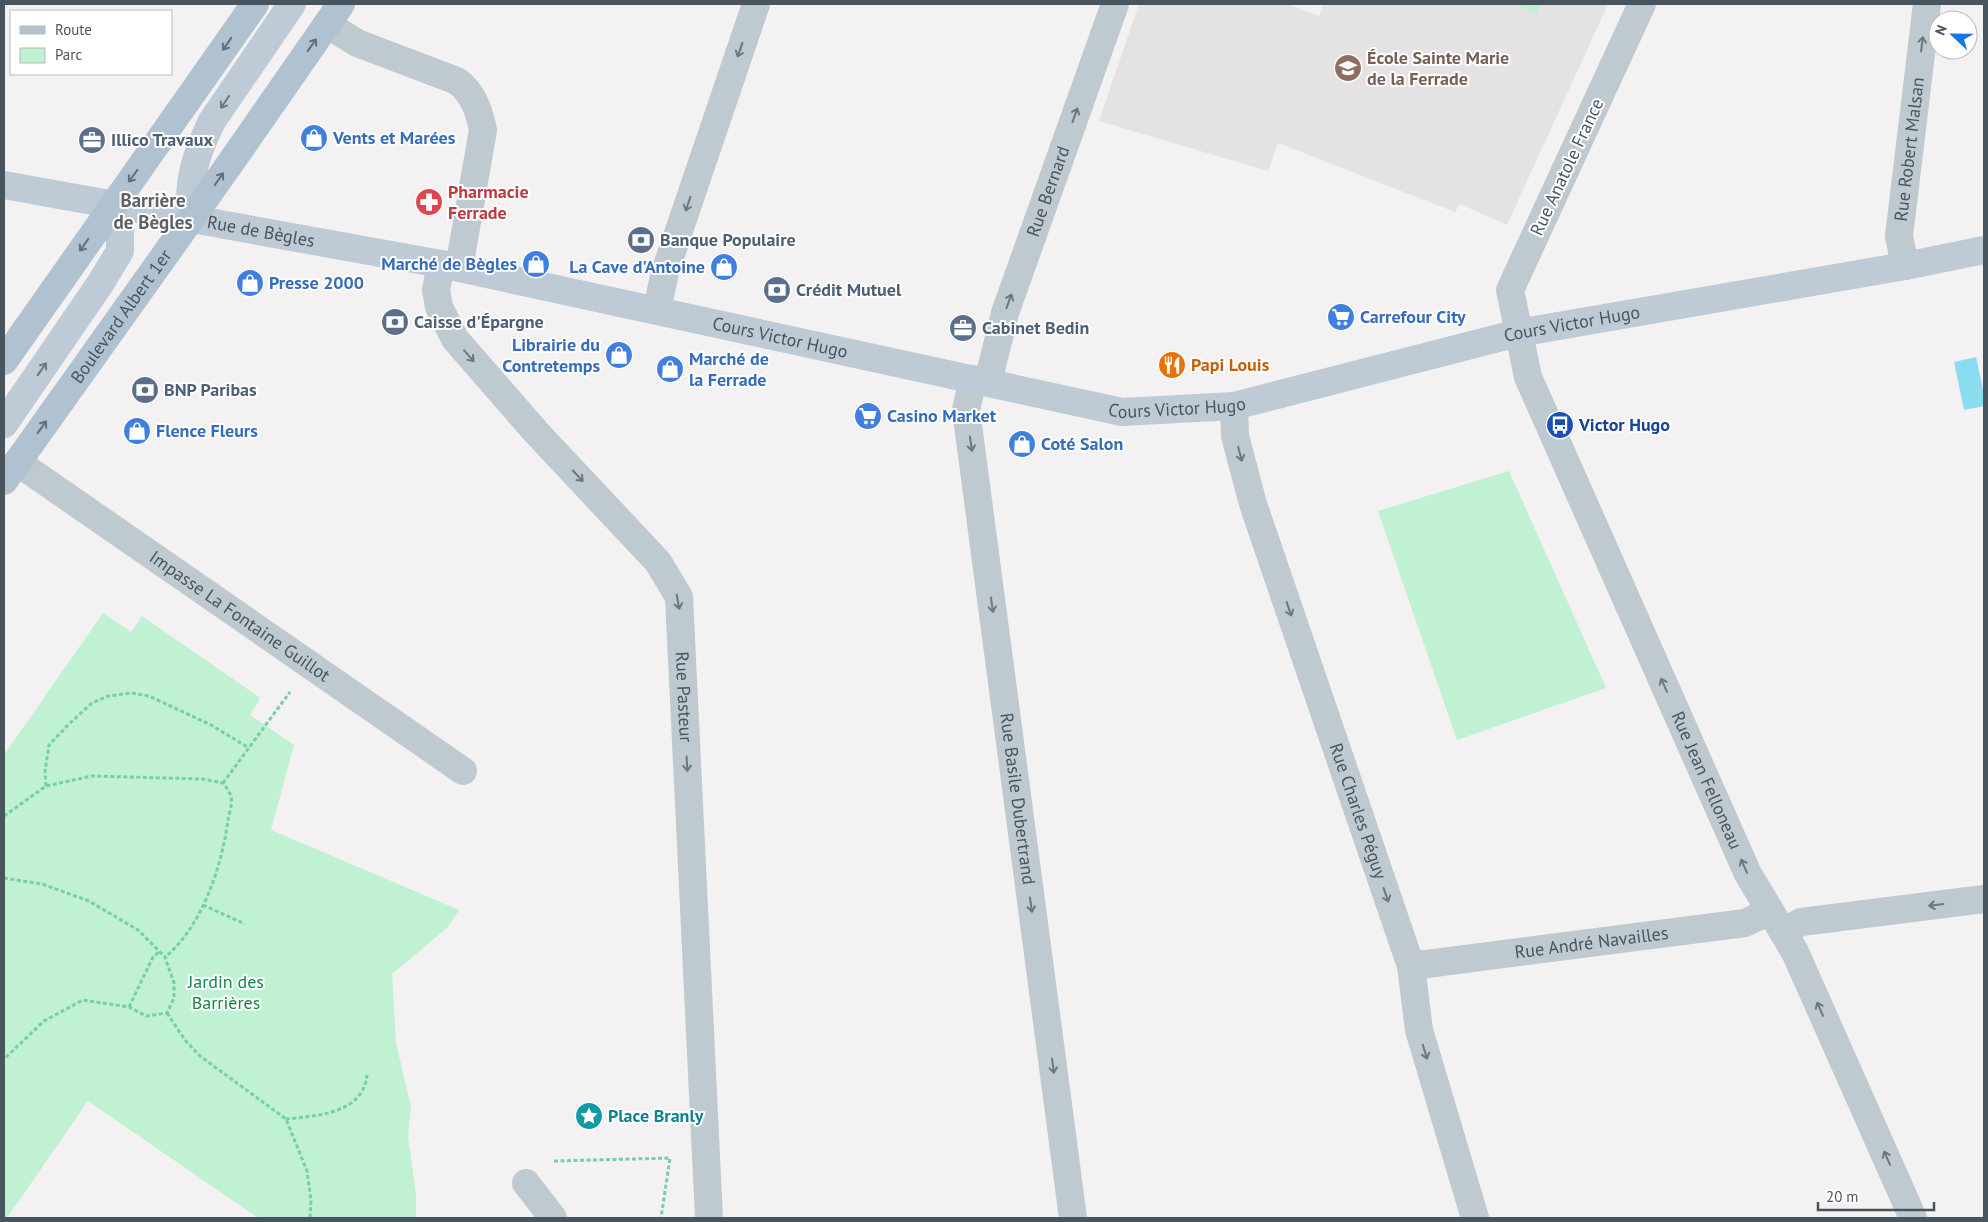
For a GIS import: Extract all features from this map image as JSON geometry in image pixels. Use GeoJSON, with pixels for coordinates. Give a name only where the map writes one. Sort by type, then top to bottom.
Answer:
{"type":"FeatureCollection","features":[{"type":"Feature","properties":{"kind":"main road"},"geometry":{"type":"LineString","coordinates":[[4,361],[255,4]]}},
{"type":"Feature","properties":{"kind":"main road","name":"Boulevard Albert 1er"},"geometry":{"type":"LineString","coordinates":[[11,472],[334,14]]}},
{"type":"Feature","properties":{"kind":"street"},"geometry":{"type":"LineString","coordinates":[[191,218],[191,180],[197,157],[212,120],[292,4]]}},
{"type":"Feature","properties":{"kind":"street"},"geometry":{"type":"LineString","coordinates":[[656,310],[665,272],[756,4]]}},
{"type":"Feature","properties":{"kind":"street","name":"Rue Bernard"},"geometry":{"type":"LineString","coordinates":[[981,381],[1115,4]]}},
{"type":"Feature","properties":{"kind":"street","name":"Rue Anatole France"},"geometry":{"type":"LineString","coordinates":[[1518,334],[1510,290],[1642,4]]}},
{"type":"Feature","properties":{"kind":"street","name":"Rue Robert Malsan"},"geometry":{"type":"LineString","coordinates":[[1905,266],[1899,236],[1927,4]]}},
{"type":"Feature","properties":{"kind":"street","name":"Rue Pasteur"},"geometry":{"type":"LineString","coordinates":[[334,14],[357,44],[457,81],[466,88],[474,100],[480,114],[482,130],[450,266],[436,290],[439,306],[455,339],[536,432],[658,562],[679,597],[709,1218]]}},
{"type":"Feature","properties":{"kind":"street","name":"Rue de Bègles"},"geometry":{"type":"LineString","coordinates":[[4,185],[370,251]]}},
{"type":"Feature","properties":{"kind":"street"},"geometry":{"type":"LineString","coordinates":[[4,424],[100,284],[120,251],[120,222],[112,205]]}},
{"type":"Feature","properties":{"kind":"street","name":"Cours Victor Hugo"},"geometry":{"type":"LineString","coordinates":[[370,251],[656,310],[1122,412],[1234,406],[1518,334],[1905,266],[1984,250]]}},
{"type":"Feature","properties":{"kind":"street","name":"Rue Jean Felloneau"},"geometry":{"type":"LineString","coordinates":[[1518,334],[1528,377],[1748,874],[1794,952],[1914,1218]]}},
{"type":"Feature","properties":{"kind":"street","name":"Rue Basile Dubertrand"},"geometry":{"type":"LineString","coordinates":[[981,381],[966,410],[1073,1218]]}},
{"type":"Feature","properties":{"kind":"street","name":"Rue Charles Péguy"},"geometry":{"type":"LineString","coordinates":[[1234,406],[1235,436],[1253,504],[1410,966],[1419,1030],[1475,1218]]}},
{"type":"Feature","properties":{"kind":"street","name":"Impasse La Fontaine Guillot"},"geometry":{"type":"LineString","coordinates":[[11,472],[310,665],[463,771]]}},
{"type":"Feature","properties":{"kind":"street","name":"Rue André Navailles"},"geometry":{"type":"LineString","coordinates":[[1410,966],[1745,922],[1801,922],[1984,899]]}},
{"type":"Feature","properties":{"kind":"street"},"geometry":{"type":"LineString","coordinates":[[526,1183],[553,1218]]}},
{"type":"Feature","properties":{"kind":"path"},"geometry":{"type":"LineString","coordinates":[[223,784],[310,665]]}},
{"type":"Feature","properties":{"kind":"path"},"geometry":{"type":"LineString","coordinates":[[46,786],[45,771],[49,745],[92,704],[108,696],[131,693],[149,696],[211,725],[249,748]]}},
{"type":"Feature","properties":{"kind":"path"},"geometry":{"type":"LineString","coordinates":[[4,816],[46,786],[92,776],[203,779],[223,784],[231,798],[220,863],[203,905],[176,948],[165,958]]}},
{"type":"Feature","properties":{"kind":"path"},"geometry":{"type":"LineString","coordinates":[[4,878],[42,884],[89,901],[138,930],[165,958],[174,983],[174,998],[167,1013]]}},
{"type":"Feature","properties":{"kind":"path"},"geometry":{"type":"LineString","coordinates":[[203,905],[245,924]]}},
{"type":"Feature","properties":{"kind":"path"},"geometry":{"type":"LineString","coordinates":[[129,1007],[153,957],[159,952]]}},
{"type":"Feature","properties":{"kind":"path"},"geometry":{"type":"LineString","coordinates":[[4,1059],[44,1021],[83,1000],[129,1007],[146,1016],[167,1013]]}},
{"type":"Feature","properties":{"kind":"path"},"geometry":{"type":"LineString","coordinates":[[167,1013],[185,1040],[200,1056],[286,1119],[306,1171],[311,1200],[310,1218]]}},
{"type":"Feature","properties":{"kind":"path"},"geometry":{"type":"LineString","coordinates":[[286,1119],[326,1114],[344,1108],[363,1092],[367,1075]]}},
{"type":"Feature","properties":{"kind":"path"},"geometry":{"type":"LineString","coordinates":[[526,1183],[527,1162],[670,1158],[661,1218]]}},
{"type":"Feature","properties":{"kind":"shaded area","name":"École Sainte Marie de la Ferrade"},"geometry":{"type":"Polygon","coordinates":[[[1139,4],[1288,4],[1319,16],[1323,4],[1608,4],[1507,225],[1460,204],[1455,212],[1278,143],[1268,171],[1099,121],[1139,4]]]}},
{"type":"Feature","properties":{"kind":"green space"},"geometry":{"type":"Polygon","coordinates":[[[1513,4],[1541,4],[1537,14],[1513,4]]]}},
{"type":"Feature","properties":{"kind":"green space"},"geometry":{"type":"Polygon","coordinates":[[[1509,471],[1606,688],[1457,740],[1378,511],[1509,471]]]}},
{"type":"Feature","properties":{"kind":"green space","name":"Jardin des Barrières"},"geometry":{"type":"Polygon","coordinates":[[[103,613],[131,632],[142,616],[259,697],[259,701],[250,715],[294,745],[271,830],[459,910],[448,927],[392,974],[396,1043],[411,1107],[408,1136],[416,1194],[416,1218],[258,1218],[88,1101],[7,1218],[4,1218],[4,755],[103,613]]]}},
{"type":"Feature","properties":{"kind":"water"},"geometry":{"type":"Polygon","coordinates":[[[1976,357],[1984,394],[1984,406],[1964,410],[1954,362],[1976,357]]]}},
{"type":"Feature","properties":{"kind":"place","name":"École Sainte Marie de la Ferrade"},"geometry":{"type":"Point","coordinates":[1348,68]}},
{"type":"Feature","properties":{"kind":"place","name":"Vents et Marées"},"geometry":{"type":"Point","coordinates":[314,138]}},
{"type":"Feature","properties":{"kind":"place","name":"Illico Travaux"},"geometry":{"type":"Point","coordinates":[92,140]}},
{"type":"Feature","properties":{"kind":"place","name":"Pharmacie Ferrade"},"geometry":{"type":"Point","coordinates":[429,202]}},
{"type":"Feature","properties":{"kind":"place","name":"Banque Populaire"},"geometry":{"type":"Point","coordinates":[641,240]}},
{"type":"Feature","properties":{"kind":"place","name":"Marché de Bègles"},"geometry":{"type":"Point","coordinates":[536,264]}},
{"type":"Feature","properties":{"kind":"place","name":"La Cave d'Antoine"},"geometry":{"type":"Point","coordinates":[724,267]}},
{"type":"Feature","properties":{"kind":"place","name":"Presse 2000"},"geometry":{"type":"Point","coordinates":[250,283]}},
{"type":"Feature","properties":{"kind":"place","name":"Crédit Mutuel"},"geometry":{"type":"Point","coordinates":[777,290]}},
{"type":"Feature","properties":{"kind":"place","name":"Carrefour City"},"geometry":{"type":"Point","coordinates":[1341,317]}},
{"type":"Feature","properties":{"kind":"place","name":"Caisse d'Épargne"},"geometry":{"type":"Point","coordinates":[395,322]}},
{"type":"Feature","properties":{"kind":"place","name":"Cabinet Bedin"},"geometry":{"type":"Point","coordinates":[963,328]}},
{"type":"Feature","properties":{"kind":"place","name":"Librairie du Contretemps"},"geometry":{"type":"Point","coordinates":[619,355]}},
{"type":"Feature","properties":{"kind":"place","name":"Papi Louis"},"geometry":{"type":"Point","coordinates":[1172,365]}},
{"type":"Feature","properties":{"kind":"place","name":"Marché de la Ferrade"},"geometry":{"type":"Point","coordinates":[670,369]}},
{"type":"Feature","properties":{"kind":"place","name":"BNP Paribas"},"geometry":{"type":"Point","coordinates":[145,390]}},
{"type":"Feature","properties":{"kind":"place","name":"Casino Market"},"geometry":{"type":"Point","coordinates":[868,416]}},
{"type":"Feature","properties":{"kind":"place","name":"Victor Hugo"},"geometry":{"type":"Point","coordinates":[1560,425]}},
{"type":"Feature","properties":{"kind":"place","name":"Flence Fleurs"},"geometry":{"type":"Point","coordinates":[137,431]}},
{"type":"Feature","properties":{"kind":"place","name":"Coté Salon"},"geometry":{"type":"Point","coordinates":[1022,444]}},
{"type":"Feature","properties":{"kind":"place","name":"Place Branly"},"geometry":{"type":"Point","coordinates":[589,1116]}},
{"type":"Feature","properties":{"kind":"district","name":"Barrière de Bègles"},"geometry":{"type":"Point","coordinates":[153,211]}}]}
